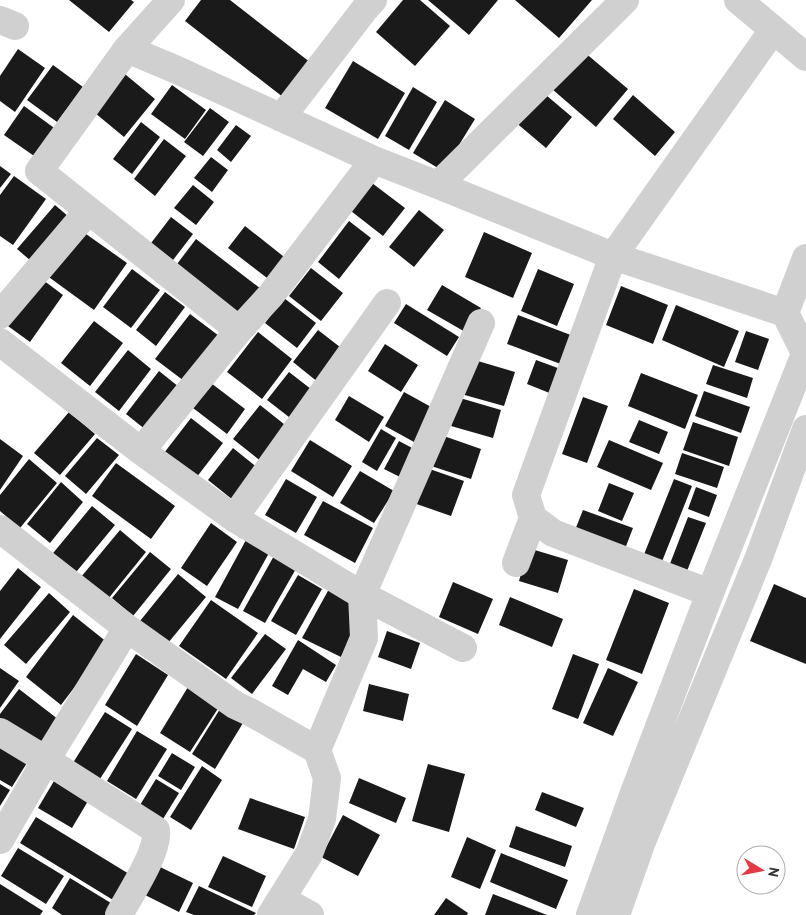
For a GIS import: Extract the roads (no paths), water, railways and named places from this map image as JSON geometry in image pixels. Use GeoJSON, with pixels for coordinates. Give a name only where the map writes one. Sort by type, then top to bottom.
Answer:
{"type":"FeatureCollection","features":[{"type":"Feature","properties":{"kind":"street"},"geometry":{"type":"LineString","coordinates":[[171,0],[127,49],[39,171],[238,330]]}},
{"type":"Feature","properties":{"kind":"street"},"geometry":{"type":"LineString","coordinates":[[281,118],[364,10],[374,0]]}},
{"type":"Feature","properties":{"kind":"street"},"geometry":{"type":"LineString","coordinates":[[438,185],[625,0]]}},
{"type":"Feature","properties":{"kind":"street"},"geometry":{"type":"LineString","coordinates":[[738,0],[806,57]]}},
{"type":"Feature","properties":{"kind":"street"},"geometry":{"type":"LineString","coordinates":[[710,593],[553,533],[533,518],[526,495],[613,256],[774,30]]}},
{"type":"Feature","properties":{"kind":"street"},"geometry":{"type":"LineString","coordinates":[[127,49],[374,160],[613,256],[785,313],[805,355],[710,593],[590,915]]}},
{"type":"Feature","properties":{"kind":"street"},"geometry":{"type":"LineString","coordinates":[[141,451],[238,330],[271,295],[374,160]]}},
{"type":"Feature","properties":{"kind":"street"},"geometry":{"type":"LineString","coordinates":[[0,315],[88,211]]}},
{"type":"Feature","properties":{"kind":"street"},"geometry":{"type":"LineString","coordinates":[[785,313],[806,258]]}},
{"type":"Feature","properties":{"kind":"street"},"geometry":{"type":"LineString","coordinates":[[234,518],[387,303]]}},
{"type":"Feature","properties":{"kind":"street"},"geometry":{"type":"LineString","coordinates":[[310,915],[276,907],[309,854],[322,819],[326,778],[317,750],[364,638],[362,595],[481,323]]}},
{"type":"Feature","properties":{"kind":"street"},"geometry":{"type":"LineString","coordinates":[[4,354],[234,518],[362,595],[463,648]]}},
{"type":"Feature","properties":{"kind":"street"},"geometry":{"type":"LineString","coordinates":[[616,915],[641,844],[759,557],[806,429]]}},
{"type":"Feature","properties":{"kind":"street"},"geometry":{"type":"LineString","coordinates":[[516,563],[533,518]]}},
{"type":"Feature","properties":{"kind":"street"},"geometry":{"type":"LineString","coordinates":[[0,529],[127,628],[235,705],[317,750]]}},
{"type":"Feature","properties":{"kind":"street"},"geometry":{"type":"LineString","coordinates":[[0,840],[46,760],[127,628]]}},
{"type":"Feature","properties":{"kind":"street"},"geometry":{"type":"LineString","coordinates":[[0,732],[156,830],[155,847],[147,865],[118,915]]}}]}
